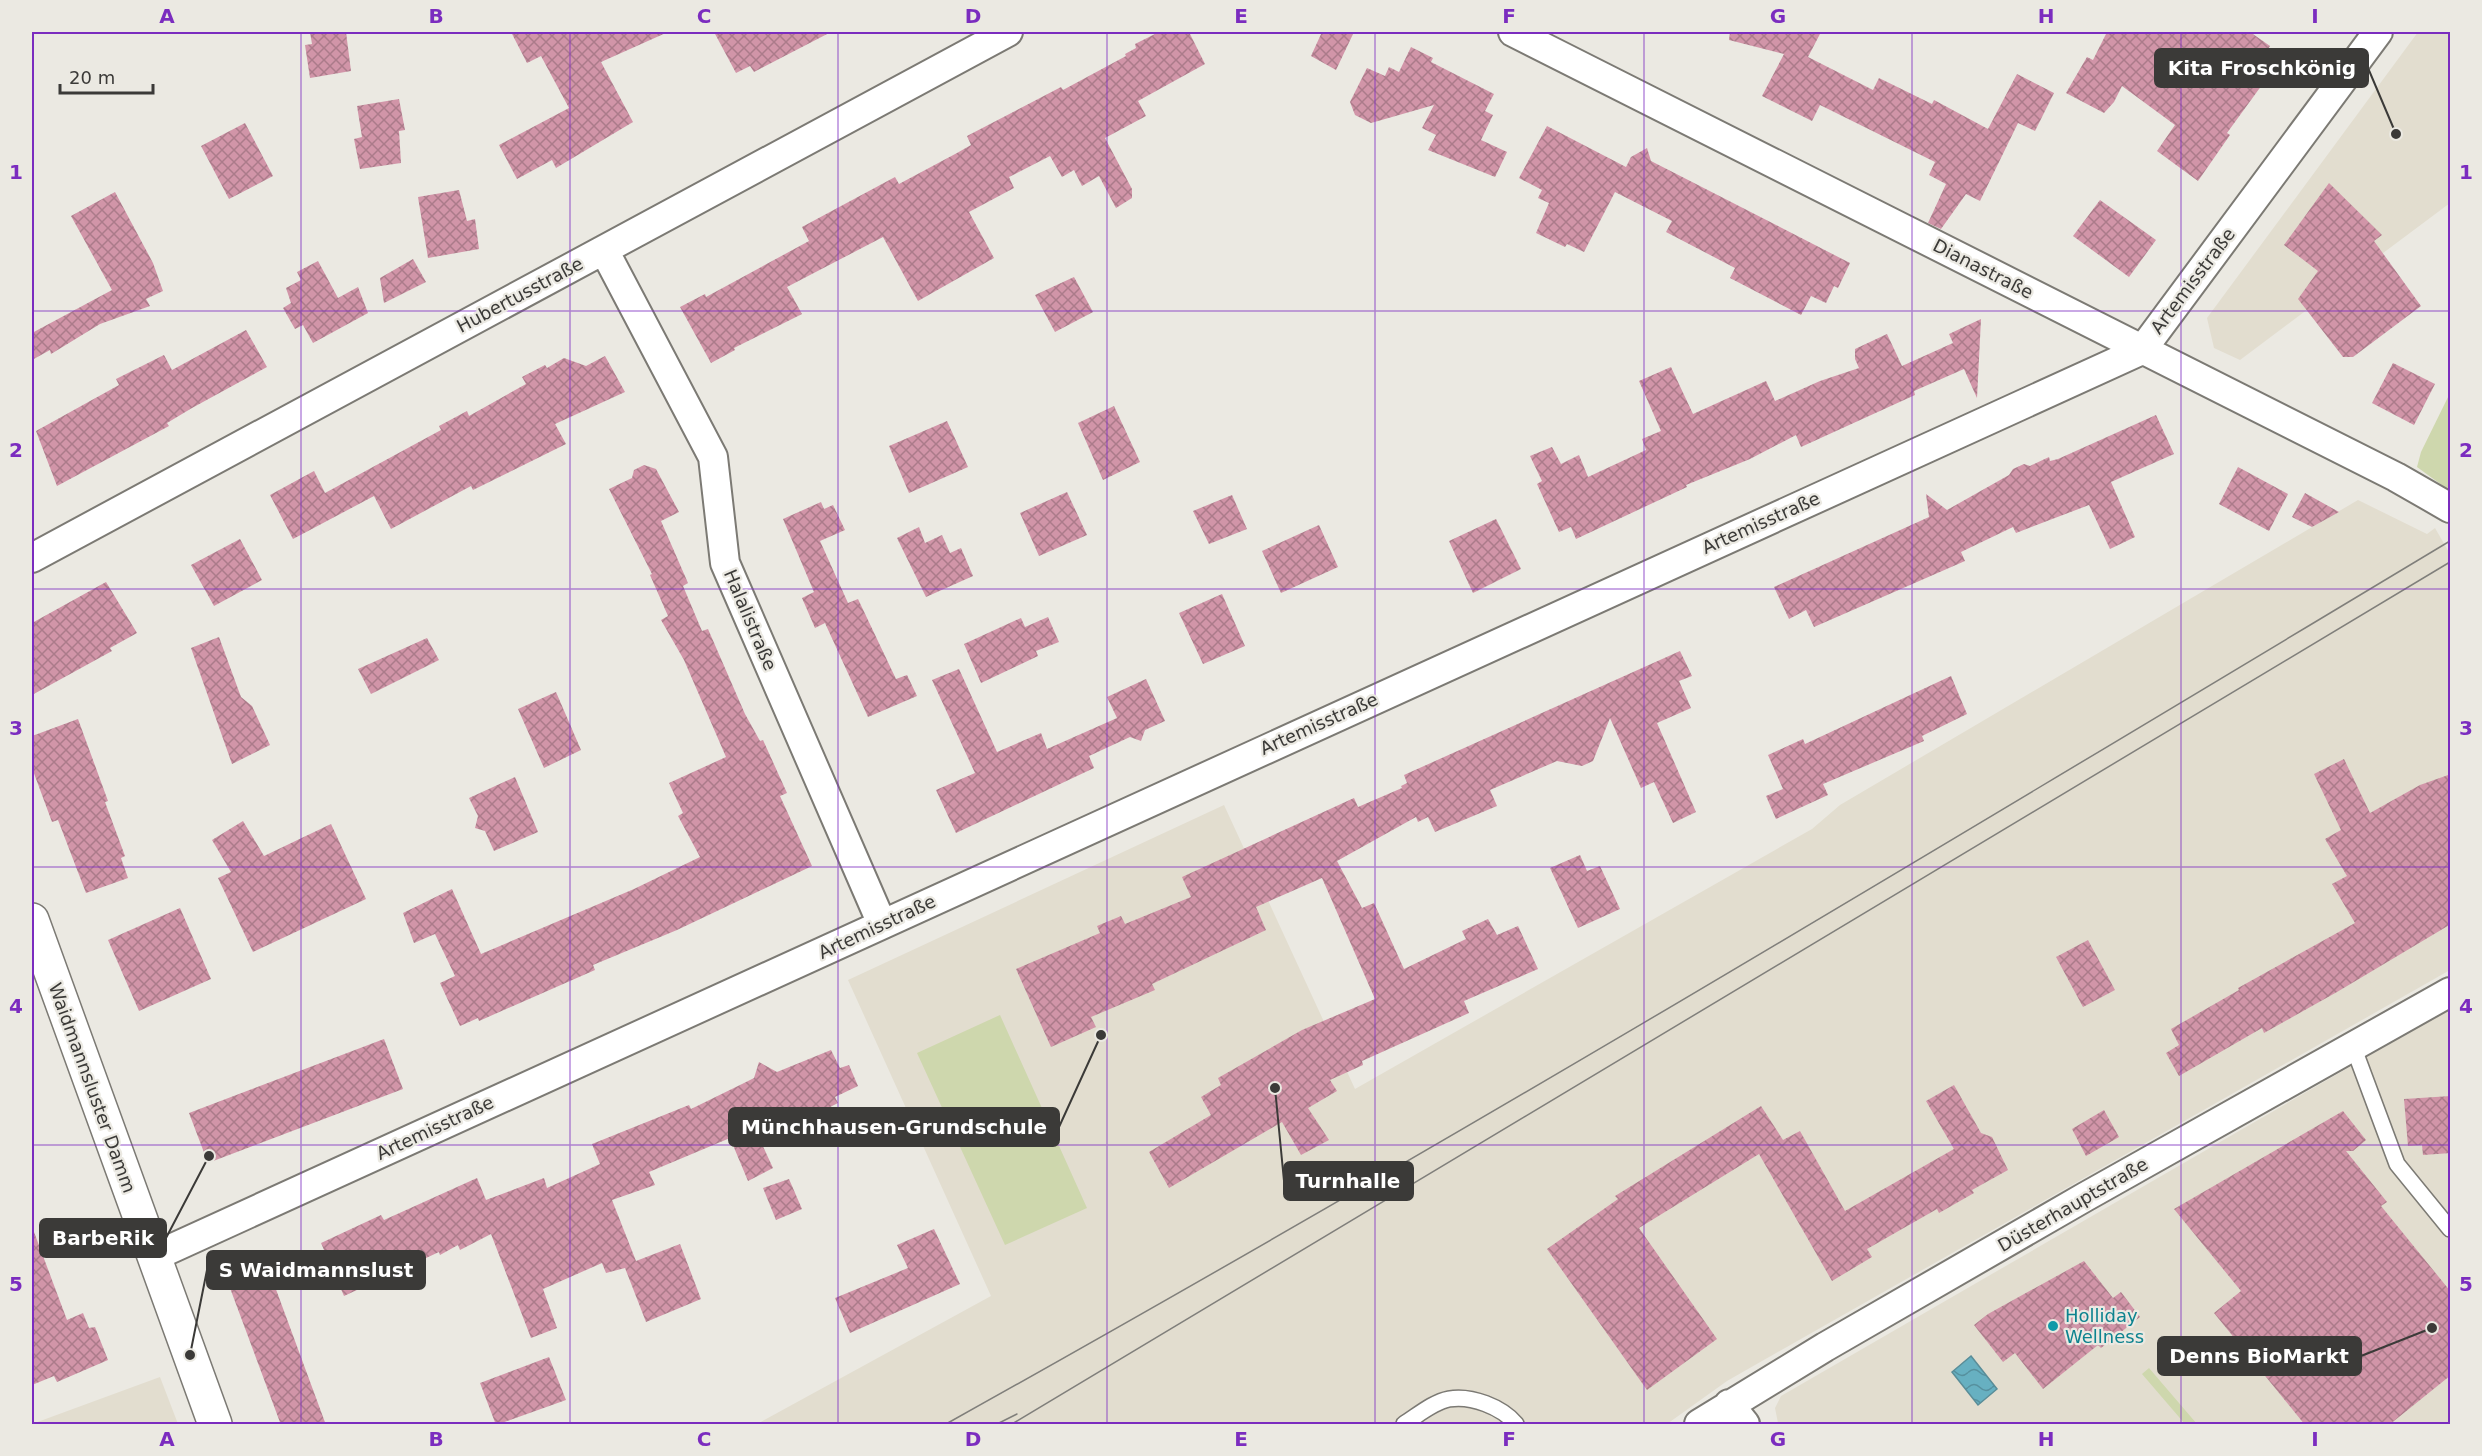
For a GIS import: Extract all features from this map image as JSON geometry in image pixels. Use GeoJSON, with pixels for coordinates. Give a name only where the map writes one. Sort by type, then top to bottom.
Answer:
{"type":"FeatureCollection","features":[{"type":"Feature","properties":{"kind":"main road","name":"Waidmannsluster Damm"},"geometry":{"type":"LineString","coordinates":[[32,920],[40,970],[153,1257],[215,1425]]}},
{"type":"Feature","properties":{"kind":"street","name":"Hubertusstraße"},"geometry":{"type":"LineString","coordinates":[[32,558],[1008,32]]}},
{"type":"Feature","properties":{"kind":"street","name":"Dianastraße"},"geometry":{"type":"LineString","coordinates":[[1514,32],[2396,477],[2451,508]]}},
{"type":"Feature","properties":{"kind":"street","name":"Artemisstraße"},"geometry":{"type":"LineString","coordinates":[[153,1257],[2142,350],[2372,39]]}},
{"type":"Feature","properties":{"kind":"street","name":"Halalistraße"},"geometry":{"type":"LineString","coordinates":[[604,250],[713,457],[725,563],[882,924]]}},
{"type":"Feature","properties":{"kind":"street","name":"Düsterhauptstraße"},"geometry":{"type":"LineString","coordinates":[[1699,1425],[1737,1414],[2085,1197],[2451,992]]}},
{"type":"Feature","properties":{"kind":"lane"},"geometry":{"type":"LineString","coordinates":[[2353,1046],[2397,1164],[2451,1229]]}},
{"type":"Feature","properties":{"kind":"lane"},"geometry":{"type":"LineString","coordinates":[[1404,1425],[1448,1399],[1469,1399],[1491,1406],[1511,1418],[1516,1425]]}},
{"type":"Feature","properties":{"kind":"shaded area"},"geometry":{"type":"Polygon","coordinates":[[[2418,32],[2450,32],[2450,203],[2240,360],[2214,348],[2207,318],[2418,32]]]}},
{"type":"Feature","properties":{"kind":"shaded area"},"geometry":{"type":"Polygon","coordinates":[[[2358,500],[2427,534],[2435,528],[2450,554],[2450,970],[1727,1381],[1667,1424],[757,1424],[991,1296],[848,980],[1224,805],[1355,1089],[1812,829],[1840,805],[2358,500]]]}},
{"type":"Feature","properties":{"kind":"shaded area"},"geometry":{"type":"Polygon","coordinates":[[[2450,1009],[2450,1421],[2447,1424],[1778,1423],[1775,1408],[1781,1396],[2450,1009]]]}},
{"type":"Feature","properties":{"kind":"shaded area"},"geometry":{"type":"Polygon","coordinates":[[[160,1377],[178,1424],[32,1424],[160,1377]]]}},
{"type":"Feature","properties":{"kind":"green space"},"geometry":{"type":"Polygon","coordinates":[[[2450,393],[2450,491],[2417,467],[2421,452],[2450,393]]]}},
{"type":"Feature","properties":{"kind":"green space"},"geometry":{"type":"Polygon","coordinates":[[[1000,1015],[1087,1208],[1005,1245],[917,1053],[1000,1015]]]}},
{"type":"Feature","properties":{"kind":"green space"},"geometry":{"type":"Polygon","coordinates":[[[2149,1368],[2197,1424],[2185,1424],[2142,1374],[2149,1368]]]}},
{"type":"Feature","properties":{"kind":"water"},"geometry":{"type":"Polygon","coordinates":[[[1971,1356],[1997,1389],[1978,1405],[1952,1372],[1971,1356]]]}},
{"type":"Feature","properties":{"kind":"building"},"geometry":{"type":"Polygon","coordinates":[[[310,32],[346,32],[351,71],[310,78],[305,45],[312,44],[310,32]]]}},
{"type":"Feature","properties":{"kind":"building"},"geometry":{"type":"Polygon","coordinates":[[[511,32],[668,32],[601,62],[633,122],[556,168],[552,160],[517,179],[499,145],[569,108],[541,56],[527,63],[511,32]]]}},
{"type":"Feature","properties":{"kind":"building"},"geometry":{"type":"Polygon","coordinates":[[[714,32],[831,32],[754,72],[750,66],[736,73],[714,32]]]}},
{"type":"Feature","properties":{"kind":"building"},"geometry":{"type":"Polygon","coordinates":[[[1159,32],[1189,32],[1205,64],[1138,101],[1146,116],[1105,138],[1132,189],[1132,198],[1116,208],[1099,176],[1082,186],[1074,170],[1062,177],[1050,156],[1009,177],[1014,188],[969,212],[994,258],[918,301],[883,237],[787,287],[802,314],[734,348],[735,350],[711,363],[680,307],[705,294],[706,297],[809,241],[802,227],[895,177],[899,184],[957,153],[971,145],[967,136],[1061,87],[1063,90],[1126,56],[1125,54],[1136,48],[1135,44],[1159,32]]]}},
{"type":"Feature","properties":{"kind":"building"},"geometry":{"type":"Polygon","coordinates":[[[1322,32],[1354,32],[1336,70],[1311,56],[1322,32]]]}},
{"type":"Feature","properties":{"kind":"building"},"geometry":{"type":"Polygon","coordinates":[[[1730,32],[1821,32],[1808,57],[1873,90],[1879,78],[1932,104],[1934,100],[1988,129],[2017,74],[2054,93],[2035,131],[2018,123],[1980,201],[1966,194],[1941,229],[1928,223],[1946,184],[1929,175],[1935,162],[1820,105],[1812,121],[1762,96],[1784,54],[1729,40],[1730,32]]]}},
{"type":"Feature","properties":{"kind":"building"},"geometry":{"type":"Polygon","coordinates":[[[2107,32],[2250,32],[2270,46],[2263,57],[2275,67],[2227,133],[2230,135],[2198,181],[2157,151],[2175,125],[2122,86],[2114,102],[2104,113],[2066,93],[2087,57],[2093,60],[2107,32]]]}},
{"type":"Feature","properties":{"kind":"building"},"geometry":{"type":"Polygon","coordinates":[[[1411,47],[1433,58],[1431,62],[1494,94],[1485,111],[1493,115],[1481,140],[1507,152],[1495,177],[1428,150],[1436,135],[1422,128],[1434,105],[1371,123],[1355,115],[1350,102],[1367,68],[1385,76],[1389,67],[1399,72],[1411,47]]]}},
{"type":"Feature","properties":{"kind":"building"},"geometry":{"type":"Polygon","coordinates":[[[399,99],[405,130],[399,131],[401,163],[360,169],[354,139],[362,137],[357,106],[399,99]]]}},
{"type":"Feature","properties":{"kind":"building"},"geometry":{"type":"Polygon","coordinates":[[[245,123],[273,176],[229,199],[201,146],[245,123]]]}},
{"type":"Feature","properties":{"kind":"building"},"geometry":{"type":"Polygon","coordinates":[[[1547,126],[1626,167],[1631,157],[1647,148],[1651,161],[1850,263],[1838,288],[1834,286],[1826,303],[1811,296],[1801,315],[1730,278],[1735,268],[1666,232],[1672,221],[1615,192],[1584,252],[1567,244],[1565,247],[1536,233],[1549,203],[1538,198],[1542,190],[1519,178],[1547,126]]]}},
{"type":"Feature","properties":{"kind":"building"},"geometry":{"type":"Polygon","coordinates":[[[2329,183],[2382,235],[2374,241],[2421,306],[2353,357],[2343,357],[2298,299],[2318,271],[2284,245],[2329,183]]]}},
{"type":"Feature","properties":{"kind":"building"},"geometry":{"type":"Polygon","coordinates":[[[459,190],[467,221],[475,219],[479,249],[428,258],[418,197],[459,190]]]}},
{"type":"Feature","properties":{"kind":"building"},"geometry":{"type":"Polygon","coordinates":[[[115,192],[153,263],[163,291],[146,299],[150,306],[100,324],[51,354],[50,350],[32,360],[32,333],[112,290],[71,216],[115,192]]]}},
{"type":"Feature","properties":{"kind":"building"},"geometry":{"type":"Polygon","coordinates":[[[2100,200],[2156,240],[2129,277],[2073,236],[2100,200]]]}},
{"type":"Feature","properties":{"kind":"building"},"geometry":{"type":"Polygon","coordinates":[[[413,259],[426,282],[384,303],[380,278],[413,259]]]}},
{"type":"Feature","properties":{"kind":"building"},"geometry":{"type":"Polygon","coordinates":[[[318,261],[338,298],[358,287],[368,313],[313,343],[303,325],[295,329],[283,308],[291,303],[286,288],[301,280],[297,272],[318,261]]]}},
{"type":"Feature","properties":{"kind":"building"},"geometry":{"type":"Polygon","coordinates":[[[1074,277],[1093,312],[1055,332],[1035,295],[1074,277]]]}},
{"type":"Feature","properties":{"kind":"building"},"geometry":{"type":"Polygon","coordinates":[[[1981,319],[1977,398],[1964,369],[1914,391],[1915,395],[1801,447],[1796,435],[1750,459],[1686,485],[1687,487],[1576,539],[1571,527],[1559,532],[1537,484],[1542,481],[1530,456],[1552,447],[1561,464],[1579,455],[1588,477],[1646,450],[1642,439],[1661,431],[1639,381],[1671,367],[1693,414],[1766,381],[1775,401],[1820,381],[1859,368],[1855,359],[1855,349],[1887,334],[1902,366],[1953,343],[1949,334],[1981,319]]]}},
{"type":"Feature","properties":{"kind":"building"},"geometry":{"type":"Polygon","coordinates":[[[246,330],[267,367],[167,423],[169,426],[57,486],[36,431],[119,385],[116,379],[164,355],[172,370],[246,330]]]}},
{"type":"Feature","properties":{"kind":"building"},"geometry":{"type":"Polygon","coordinates":[[[605,356],[625,392],[555,424],[566,444],[473,490],[471,486],[391,529],[374,496],[293,539],[270,495],[314,471],[325,493],[441,430],[439,426],[467,411],[469,416],[526,384],[522,377],[545,365],[547,368],[564,358],[586,366],[605,356]]]}},
{"type":"Feature","properties":{"kind":"building"},"geometry":{"type":"Polygon","coordinates":[[[2393,363],[2435,384],[2414,425],[2372,403],[2393,363]]]}},
{"type":"Feature","properties":{"kind":"building"},"geometry":{"type":"Polygon","coordinates":[[[1114,406],[1140,462],[1103,480],[1078,423],[1114,406]]]}},
{"type":"Feature","properties":{"kind":"building"},"geometry":{"type":"Polygon","coordinates":[[[2156,415],[2174,454],[2111,482],[2135,537],[2110,549],[2089,505],[2016,533],[2013,527],[1961,552],[1965,561],[1814,627],[1806,610],[1789,619],[1774,587],[1929,517],[1926,494],[1947,510],[2024,464],[2030,466],[2049,457],[2050,461],[2058,459],[2156,415]]]}},
{"type":"Feature","properties":{"kind":"building"},"geometry":{"type":"Polygon","coordinates":[[[947,421],[968,467],[909,493],[889,446],[947,421]]]}},
{"type":"Feature","properties":{"kind":"building"},"geometry":{"type":"Polygon","coordinates":[[[644,465],[656,469],[679,512],[661,521],[688,583],[683,586],[702,631],[708,629],[745,714],[760,741],[763,740],[787,793],[780,796],[812,866],[677,930],[593,965],[595,970],[479,1021],[478,1018],[460,1026],[440,983],[455,976],[435,934],[414,943],[403,913],[452,889],[481,954],[634,889],[700,857],[678,816],[683,813],[669,783],[726,757],[684,660],[661,620],[668,616],[650,575],[652,574],[609,489],[632,478],[634,470],[644,465]]]}},
{"type":"Feature","properties":{"kind":"building"},"geometry":{"type":"Polygon","coordinates":[[[2238,467],[2288,494],[2269,531],[2219,504],[2238,467]]]}},
{"type":"Feature","properties":{"kind":"building"},"geometry":{"type":"Polygon","coordinates":[[[1067,492],[1087,535],[1039,556],[1020,513],[1067,492]]]}},
{"type":"Feature","properties":{"kind":"building"},"geometry":{"type":"Polygon","coordinates":[[[2305,493],[2339,512],[2312,527],[2292,517],[2305,493]]]}},
{"type":"Feature","properties":{"kind":"building"},"geometry":{"type":"Polygon","coordinates":[[[1232,495],[1247,529],[1209,544],[1193,511],[1232,495]]]}},
{"type":"Feature","properties":{"kind":"building"},"geometry":{"type":"Polygon","coordinates":[[[821,502],[824,509],[833,505],[845,530],[820,541],[848,603],[858,599],[896,679],[907,675],[917,696],[868,717],[825,623],[815,628],[802,598],[814,592],[783,519],[821,502]]]}},
{"type":"Feature","properties":{"kind":"building"},"geometry":{"type":"Polygon","coordinates":[[[1496,519],[1521,569],[1473,593],[1449,541],[1496,519]]]}},
{"type":"Feature","properties":{"kind":"building"},"geometry":{"type":"Polygon","coordinates":[[[1319,525],[1338,567],[1281,593],[1262,551],[1319,525]]]}},
{"type":"Feature","properties":{"kind":"building"},"geometry":{"type":"Polygon","coordinates":[[[919,527],[925,543],[942,535],[950,553],[961,548],[973,576],[926,597],[897,538],[919,527]]]}},
{"type":"Feature","properties":{"kind":"building"},"geometry":{"type":"Polygon","coordinates":[[[240,539],[262,580],[214,606],[191,565],[240,539]]]}},
{"type":"Feature","properties":{"kind":"building"},"geometry":{"type":"Polygon","coordinates":[[[106,582],[137,633],[110,648],[112,651],[32,695],[32,623],[106,582]]]}},
{"type":"Feature","properties":{"kind":"building"},"geometry":{"type":"Polygon","coordinates":[[[1222,594],[1245,646],[1203,664],[1179,613],[1222,594]]]}},
{"type":"Feature","properties":{"kind":"building"},"geometry":{"type":"Polygon","coordinates":[[[1048,617],[1059,642],[1036,651],[1038,656],[981,683],[964,644],[1021,618],[1025,627],[1048,617]]]}},
{"type":"Feature","properties":{"kind":"building"},"geometry":{"type":"Polygon","coordinates":[[[219,637],[241,697],[252,706],[270,745],[232,764],[191,648],[219,637]]]}},
{"type":"Feature","properties":{"kind":"building"},"geometry":{"type":"Polygon","coordinates":[[[427,638],[439,660],[371,694],[358,669],[427,638]]]}},
{"type":"Feature","properties":{"kind":"building"},"geometry":{"type":"Polygon","coordinates":[[[1680,651],[1692,676],[1679,681],[1691,708],[1657,723],[1696,812],[1673,823],[1654,782],[1641,788],[1610,718],[1593,761],[1582,766],[1557,761],[1490,790],[1497,806],[1435,832],[1428,817],[1418,822],[1416,817],[1337,861],[1362,908],[1374,903],[1404,969],[1466,939],[1462,931],[1488,919],[1497,935],[1518,926],[1538,969],[1464,1001],[1469,1013],[1362,1061],[1363,1065],[1330,1080],[1337,1091],[1308,1108],[1329,1140],[1301,1155],[1282,1122],[1169,1188],[1149,1152],[1211,1115],[1201,1097],[1221,1085],[1218,1078],[1302,1030],[1375,999],[1322,878],[1256,907],[1266,930],[1152,984],[1155,990],[1091,1017],[1096,1027],[1051,1047],[1016,969],[1100,933],[1097,926],[1121,916],[1125,924],[1191,897],[1182,877],[1354,798],[1358,807],[1402,788],[1401,786],[1407,783],[1404,775],[1680,651]]]}},
{"type":"Feature","properties":{"kind":"building"},"geometry":{"type":"Polygon","coordinates":[[[959,669],[997,752],[1041,733],[1047,749],[1117,718],[1107,697],[1146,679],[1165,721],[1145,730],[1141,741],[1130,737],[1089,756],[1094,768],[956,833],[936,790],[975,773],[932,680],[959,669]]]}},
{"type":"Feature","properties":{"kind":"building"},"geometry":{"type":"Polygon","coordinates":[[[1951,676],[1967,714],[1922,736],[1924,741],[1823,784],[1828,795],[1776,819],[1766,796],[1783,789],[1768,755],[1803,739],[1805,744],[1951,676]]]}},
{"type":"Feature","properties":{"kind":"building"},"geometry":{"type":"Polygon","coordinates":[[[556,692],[581,750],[544,768],[518,709],[556,692]]]}},
{"type":"Feature","properties":{"kind":"building"},"geometry":{"type":"Polygon","coordinates":[[[78,719],[108,801],[105,802],[125,856],[121,858],[128,878],[86,893],[58,820],[52,822],[32,768],[32,736],[78,719]]]}},
{"type":"Feature","properties":{"kind":"building"},"geometry":{"type":"Polygon","coordinates":[[[2344,759],[2370,813],[2420,785],[2451,774],[2451,924],[2264,1033],[2262,1028],[2179,1076],[2166,1053],[2179,1045],[2171,1029],[2239,990],[2238,988],[2355,923],[2332,884],[2347,876],[2325,839],[2341,830],[2314,774],[2344,759]]]}},
{"type":"Feature","properties":{"kind":"building"},"geometry":{"type":"Polygon","coordinates":[[[515,777],[538,832],[494,851],[485,831],[475,828],[478,816],[469,798],[515,777]]]}},
{"type":"Feature","properties":{"kind":"building"},"geometry":{"type":"Polygon","coordinates":[[[243,821],[264,856],[331,824],[366,899],[253,952],[218,878],[231,872],[212,840],[243,821]]]}},
{"type":"Feature","properties":{"kind":"building"},"geometry":{"type":"Polygon","coordinates":[[[1580,855],[1587,871],[1600,866],[1620,909],[1578,928],[1550,868],[1580,855]]]}},
{"type":"Feature","properties":{"kind":"building"},"geometry":{"type":"Polygon","coordinates":[[[180,908],[211,979],[139,1011],[108,940],[180,908]]]}},
{"type":"Feature","properties":{"kind":"building"},"geometry":{"type":"Polygon","coordinates":[[[2088,940],[2115,990],[2083,1007],[2056,957],[2088,940]]]}},
{"type":"Feature","properties":{"kind":"building"},"geometry":{"type":"Polygon","coordinates":[[[384,1039],[403,1089],[208,1163],[189,1113],[384,1039]]]}},
{"type":"Feature","properties":{"kind":"building"},"geometry":{"type":"Polygon","coordinates":[[[831,1050],[840,1068],[849,1065],[858,1086],[835,1097],[838,1103],[761,1142],[773,1168],[748,1181],[730,1138],[649,1172],[655,1185],[612,1200],[636,1261],[680,1244],[701,1299],[646,1322],[625,1268],[606,1273],[602,1263],[543,1289],[557,1328],[531,1338],[491,1234],[460,1250],[458,1245],[440,1255],[439,1252],[344,1296],[321,1243],[381,1215],[384,1220],[477,1178],[486,1200],[544,1178],[547,1188],[600,1164],[592,1144],[689,1105],[691,1109],[740,1085],[754,1078],[759,1062],[777,1072],[831,1050]]]}},
{"type":"Feature","properties":{"kind":"building"},"geometry":{"type":"Polygon","coordinates":[[[1954,1085],[1981,1133],[1992,1137],[2008,1170],[1972,1190],[1974,1193],[1939,1213],[1937,1209],[1867,1249],[1872,1257],[1832,1281],[1759,1154],[1639,1228],[1717,1339],[1647,1390],[1547,1249],[1618,1199],[1615,1196],[1761,1106],[1783,1140],[1800,1131],[1845,1211],[1954,1149],[1926,1101],[1954,1085]]]}},
{"type":"Feature","properties":{"kind":"building"},"geometry":{"type":"Polygon","coordinates":[[[2451,1096],[2451,1153],[2423,1155],[2422,1145],[2408,1146],[2404,1099],[2451,1096]]]}},
{"type":"Feature","properties":{"kind":"building"},"geometry":{"type":"Polygon","coordinates":[[[2104,1110],[2119,1137],[2086,1156],[2072,1129],[2104,1110]]]}},
{"type":"Feature","properties":{"kind":"building"},"geometry":{"type":"Polygon","coordinates":[[[2343,1111],[2366,1140],[2353,1151],[2346,1151],[2387,1202],[2381,1206],[2451,1292],[2451,1375],[2389,1425],[2305,1425],[2214,1313],[2241,1291],[2174,1209],[2343,1111]]]}},
{"type":"Feature","properties":{"kind":"building"},"geometry":{"type":"Polygon","coordinates":[[[789,1179],[802,1209],[776,1220],[763,1188],[789,1179]]]}},
{"type":"Feature","properties":{"kind":"building"},"geometry":{"type":"Polygon","coordinates":[[[934,1229],[960,1284],[850,1333],[835,1298],[908,1268],[897,1245],[934,1229]]]}},
{"type":"Feature","properties":{"kind":"building"},"geometry":{"type":"Polygon","coordinates":[[[32,1232],[34,1232],[67,1320],[83,1313],[89,1328],[95,1327],[108,1360],[57,1382],[54,1376],[32,1385],[32,1232]]]}},
{"type":"Feature","properties":{"kind":"building","name":"Holliday Wellness"},"geometry":{"type":"Polygon","coordinates":[[[2084,1261],[2113,1298],[2121,1292],[2140,1317],[2101,1348],[2098,1345],[2043,1389],[2015,1353],[2003,1362],[1974,1325],[1988,1314],[2084,1261]]]}},
{"type":"Feature","properties":{"kind":"building"},"geometry":{"type":"Polygon","coordinates":[[[267,1265],[326,1425],[281,1425],[227,1280],[267,1265]]]}},
{"type":"Feature","properties":{"kind":"building"},"geometry":{"type":"Polygon","coordinates":[[[549,1357],[566,1400],[496,1425],[480,1383],[549,1357]]]}},
{"type":"Feature","properties":{"kind":"tram line"},"geometry":{"type":"LineString","coordinates":[[946,1424],[1514,1099],[2450,541]]}},
{"type":"Feature","properties":{"kind":"tram line"},"geometry":{"type":"LineString","coordinates":[[1012,1424],[2450,562]]}},
{"type":"Feature","properties":{"kind":"tram line"},"geometry":{"type":"LineString","coordinates":[[997,1424],[1017,1414]]}},
{"type":"Feature","properties":{"kind":"place","name":"Kita Froschkönig"},"geometry":{"type":"Point","coordinates":[2396,134]}},
{"type":"Feature","properties":{"kind":"place","name":"Münchhausen-Grundschule"},"geometry":{"type":"Point","coordinates":[1101,1035]}},
{"type":"Feature","properties":{"kind":"place","name":"Turnhalle"},"geometry":{"type":"Point","coordinates":[1275,1088]}},
{"type":"Feature","properties":{"kind":"place","name":"BarbeRik"},"geometry":{"type":"Point","coordinates":[209,1156]}},
{"type":"Feature","properties":{"kind":"place","name":"Holliday Wellness"},"geometry":{"type":"Point","coordinates":[2053,1326]}},
{"type":"Feature","properties":{"kind":"place","name":"Denns BioMarkt"},"geometry":{"type":"Point","coordinates":[2432,1328]}},
{"type":"Feature","properties":{"kind":"place","name":"S Waidmannslust"},"geometry":{"type":"Point","coordinates":[190,1355]}}]}
